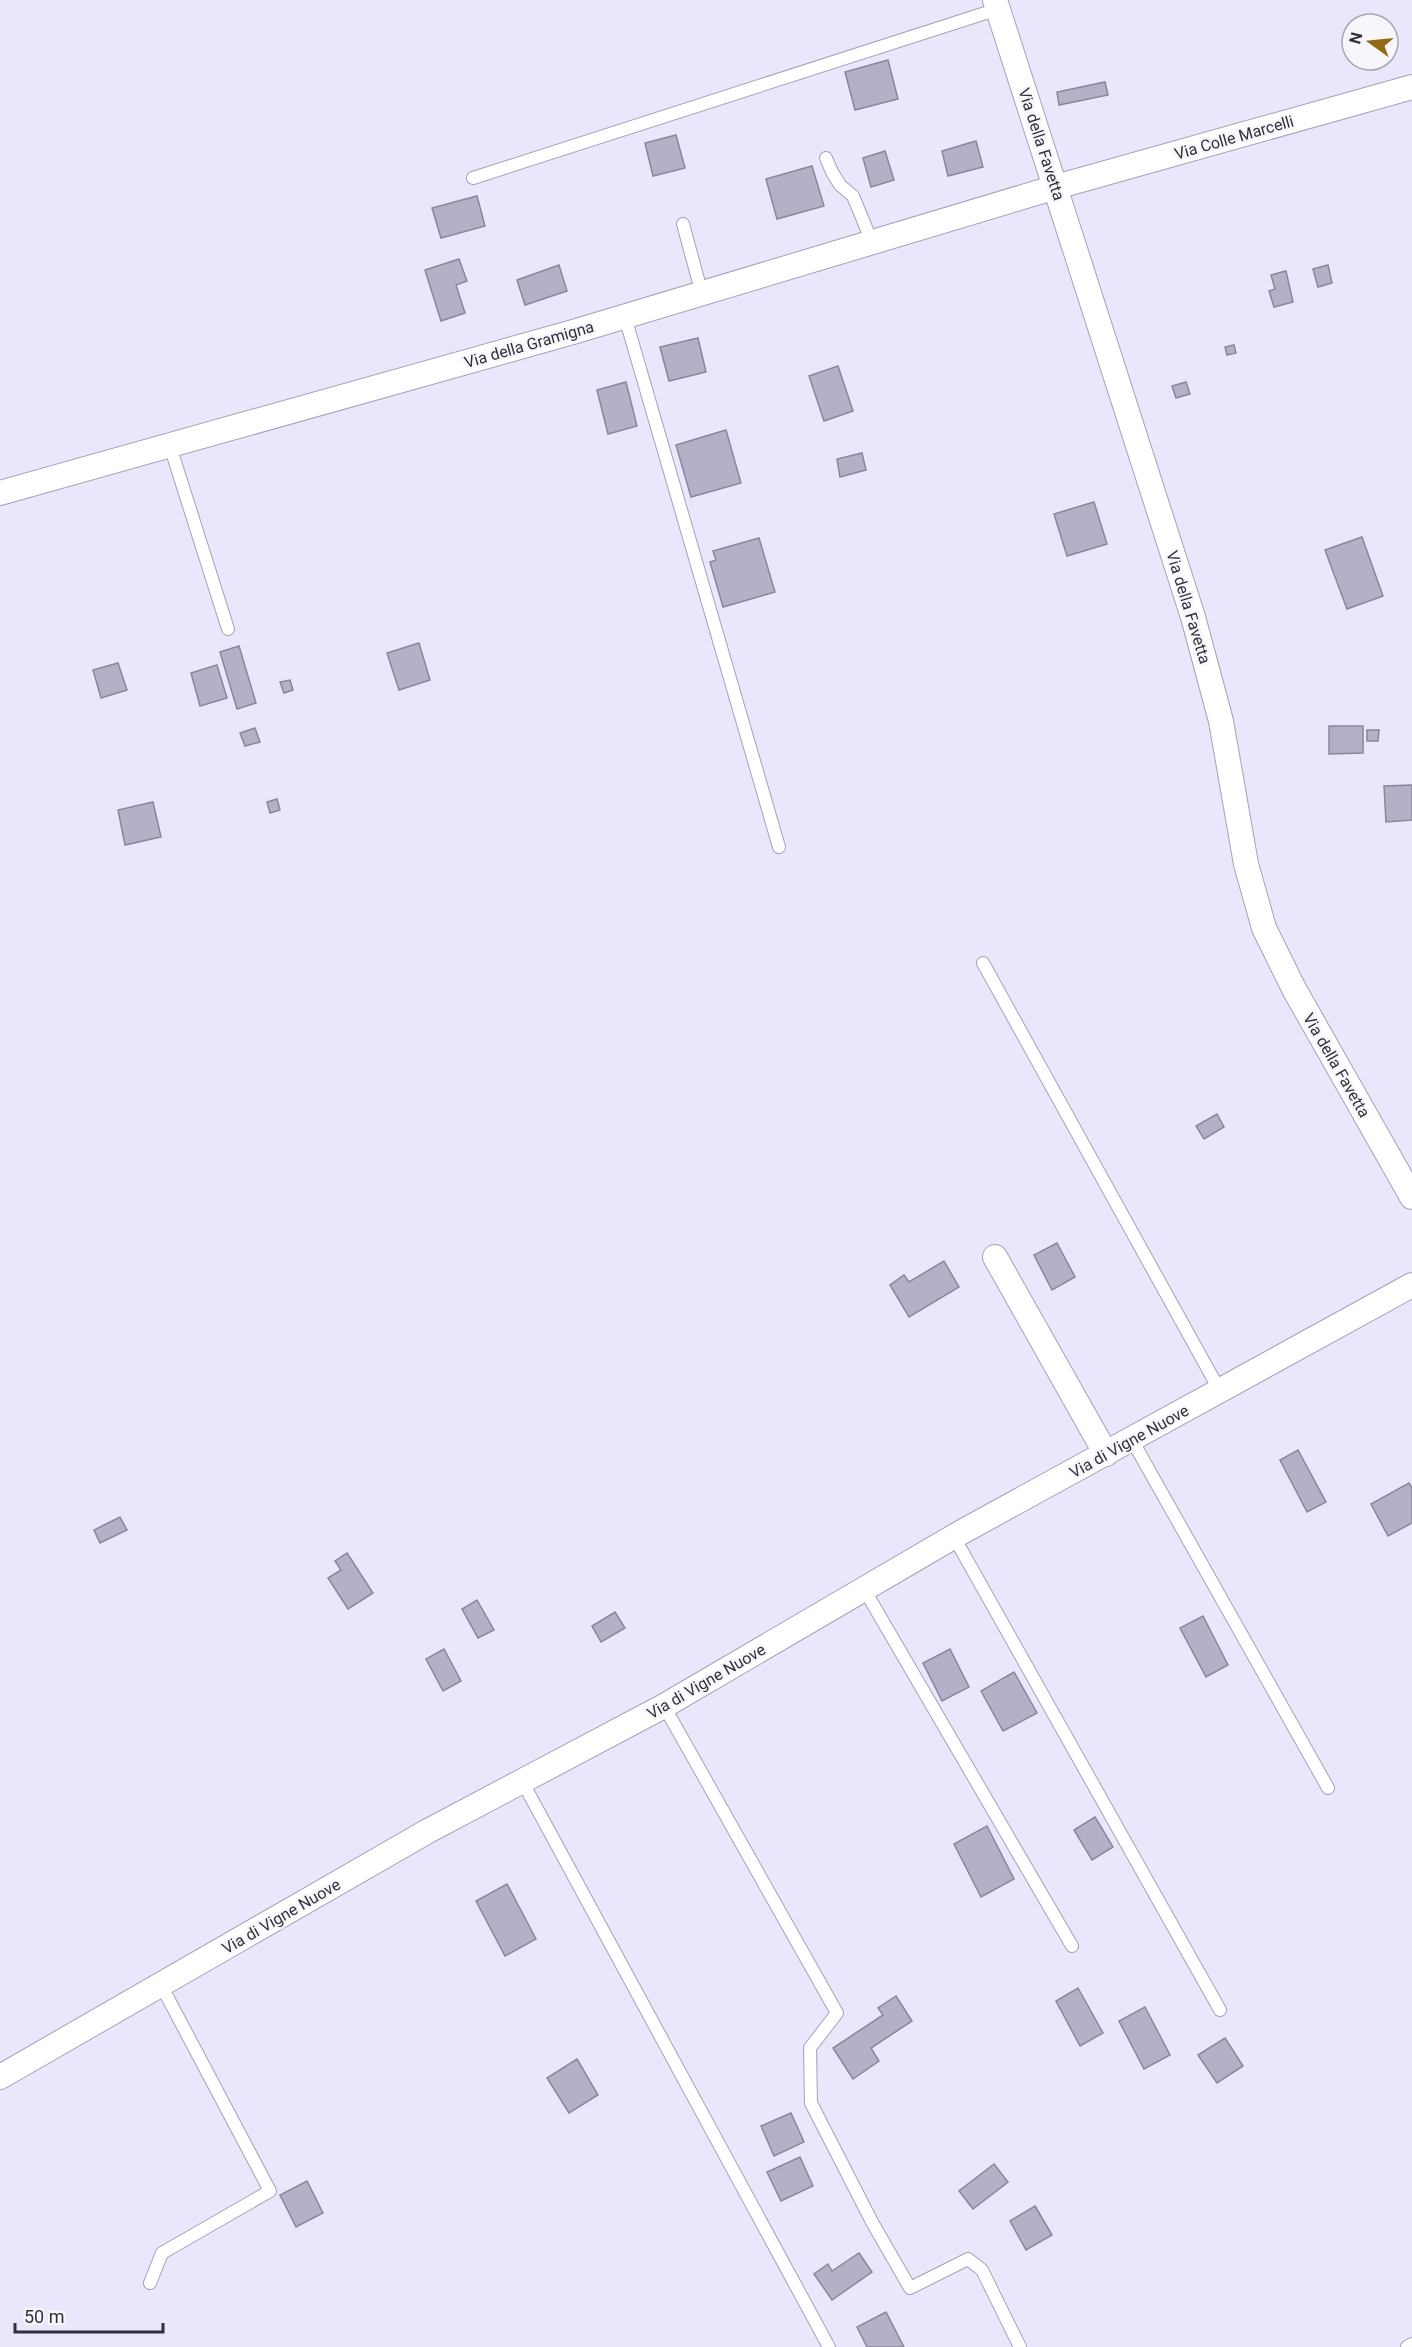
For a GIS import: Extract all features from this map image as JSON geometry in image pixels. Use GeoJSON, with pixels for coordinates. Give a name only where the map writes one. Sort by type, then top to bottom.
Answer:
{"type":"FeatureCollection","features":[{"type":"Feature","properties":{"kind":"street","name":"Via della Favetta"},"geometry":{"type":"LineString","coordinates":[[997,4],[1202,648],[1221,721],[1249,875],[1264,928],[1290,982],[1412,1197]]}},
{"type":"Feature","properties":{"kind":"street","name":"Via Colle Marcelli"},"geometry":{"type":"LineString","coordinates":[[1056,187],[1412,87]]}},
{"type":"Feature","properties":{"kind":"street","name":"Via della Gramigna"},"geometry":{"type":"LineString","coordinates":[[0,493],[702,294],[1056,187]]}},
{"type":"Feature","properties":{"kind":"street"},"geometry":{"type":"LineString","coordinates":[[995,1257],[1106,1454]]}},
{"type":"Feature","properties":{"kind":"street","name":"Via di Vigne Nuove"},"geometry":{"type":"LineString","coordinates":[[0,2077],[428,1832],[663,1706],[954,1537],[1412,1285]]}},
{"type":"Feature","properties":{"kind":"lane"},"geometry":{"type":"LineString","coordinates":[[473,178],[997,4]]}},
{"type":"Feature","properties":{"kind":"lane"},"geometry":{"type":"LineString","coordinates":[[826,158],[840,184],[853,196],[872,242]]}},
{"type":"Feature","properties":{"kind":"lane"},"geometry":{"type":"LineString","coordinates":[[683,224],[702,294]]}},
{"type":"Feature","properties":{"kind":"lane"},"geometry":{"type":"LineString","coordinates":[[625,316],[779,847]]}},
{"type":"Feature","properties":{"kind":"lane"},"geometry":{"type":"LineString","coordinates":[[170,446],[228,628]]}},
{"type":"Feature","properties":{"kind":"lane"},"geometry":{"type":"LineString","coordinates":[[983,963],[1220,1391]]}},
{"type":"Feature","properties":{"kind":"lane"},"geometry":{"type":"LineString","coordinates":[[1132,1440],[1328,1788]]}},
{"type":"Feature","properties":{"kind":"lane"},"geometry":{"type":"LineString","coordinates":[[954,1537],[1220,2010]]}},
{"type":"Feature","properties":{"kind":"lane"},"geometry":{"type":"LineString","coordinates":[[864,1589],[1072,1946]]}},
{"type":"Feature","properties":{"kind":"lane"},"geometry":{"type":"LineString","coordinates":[[663,1706],[837,2013],[810,2048],[812,2103],[872,2222],[910,2288],[968,2259],[982,2270],[1020,2347]]}},
{"type":"Feature","properties":{"kind":"lane"},"geometry":{"type":"LineString","coordinates":[[522,1781],[829,2347]]}},
{"type":"Feature","properties":{"kind":"lane"},"geometry":{"type":"LineString","coordinates":[[150,2283],[162,2253],[270,2192],[161,1985]]}},
{"type":"Feature","properties":{"kind":"lane"},"geometry":{"type":"LineString","coordinates":[[1407,2347],[1412,2344]]}},
{"type":"Feature","properties":{"kind":"building"},"geometry":{"type":"Polygon","coordinates":[[[888,60],[898,99],[855,110],[845,72],[888,60]]]}},
{"type":"Feature","properties":{"kind":"building"},"geometry":{"type":"Polygon","coordinates":[[[1105,82],[1108,95],[1059,105],[1057,92],[1105,82]]]}},
{"type":"Feature","properties":{"kind":"building"},"geometry":{"type":"Polygon","coordinates":[[[676,135],[685,168],[653,176],[645,143],[676,135]]]}},
{"type":"Feature","properties":{"kind":"building"},"geometry":{"type":"Polygon","coordinates":[[[976,141],[983,167],[948,176],[942,151],[976,141]]]}},
{"type":"Feature","properties":{"kind":"building"},"geometry":{"type":"Polygon","coordinates":[[[885,151],[894,180],[871,187],[863,158],[885,151]]]}},
{"type":"Feature","properties":{"kind":"building"},"geometry":{"type":"Polygon","coordinates":[[[812,166],[824,206],[777,219],[766,179],[812,166]]]}},
{"type":"Feature","properties":{"kind":"building"},"geometry":{"type":"Polygon","coordinates":[[[477,196],[485,226],[441,238],[432,208],[477,196]]]}},
{"type":"Feature","properties":{"kind":"building"},"geometry":{"type":"Polygon","coordinates":[[[459,259],[467,281],[456,285],[465,313],[441,321],[425,270],[459,259]]]}},
{"type":"Feature","properties":{"kind":"building"},"geometry":{"type":"Polygon","coordinates":[[[559,265],[567,291],[525,305],[517,280],[559,265]]]}},
{"type":"Feature","properties":{"kind":"building"},"geometry":{"type":"Polygon","coordinates":[[[1328,265],[1332,283],[1318,287],[1313,269],[1328,265]]]}},
{"type":"Feature","properties":{"kind":"building"},"geometry":{"type":"Polygon","coordinates":[[[1286,271],[1293,302],[1274,307],[1269,291],[1275,289],[1271,275],[1286,271]]]}},
{"type":"Feature","properties":{"kind":"building"},"geometry":{"type":"Polygon","coordinates":[[[698,338],[706,372],[669,381],[660,347],[698,338]]]}},
{"type":"Feature","properties":{"kind":"building"},"geometry":{"type":"Polygon","coordinates":[[[1234,345],[1236,353],[1227,355],[1225,347],[1234,345]]]}},
{"type":"Feature","properties":{"kind":"building"},"geometry":{"type":"Polygon","coordinates":[[[838,366],[853,411],[824,421],[809,376],[838,366]]]}},
{"type":"Feature","properties":{"kind":"building"},"geometry":{"type":"Polygon","coordinates":[[[626,382],[637,426],[608,434],[597,390],[626,382]]]}},
{"type":"Feature","properties":{"kind":"building"},"geometry":{"type":"Polygon","coordinates":[[[1186,382],[1190,394],[1176,398],[1172,386],[1186,382]]]}},
{"type":"Feature","properties":{"kind":"building"},"geometry":{"type":"Polygon","coordinates":[[[726,430],[741,483],[691,497],[676,445],[726,430]]]}},
{"type":"Feature","properties":{"kind":"building"},"geometry":{"type":"Polygon","coordinates":[[[862,453],[866,470],[840,477],[837,459],[862,453]]]}},
{"type":"Feature","properties":{"kind":"building"},"geometry":{"type":"Polygon","coordinates":[[[1094,502],[1107,544],[1067,556],[1054,514],[1094,502]]]}},
{"type":"Feature","properties":{"kind":"building"},"geometry":{"type":"Polygon","coordinates":[[[1362,537],[1383,596],[1347,609],[1325,550],[1362,537]]]}},
{"type":"Feature","properties":{"kind":"building"},"geometry":{"type":"Polygon","coordinates":[[[759,538],[775,592],[723,607],[710,562],[716,560],[713,551],[759,538]]]}},
{"type":"Feature","properties":{"kind":"building"},"geometry":{"type":"Polygon","coordinates":[[[419,643],[430,680],[399,690],[387,653],[419,643]]]}},
{"type":"Feature","properties":{"kind":"building"},"geometry":{"type":"Polygon","coordinates":[[[239,646],[256,703],[237,709],[220,652],[239,646]]]}},
{"type":"Feature","properties":{"kind":"building"},"geometry":{"type":"Polygon","coordinates":[[[118,663],[127,690],[101,698],[93,670],[118,663]]]}},
{"type":"Feature","properties":{"kind":"building"},"geometry":{"type":"Polygon","coordinates":[[[217,665],[227,698],[200,706],[191,673],[217,665]]]}},
{"type":"Feature","properties":{"kind":"building"},"geometry":{"type":"Polygon","coordinates":[[[290,680],[293,690],[284,693],[280,682],[290,680]]]}},
{"type":"Feature","properties":{"kind":"building"},"geometry":{"type":"Polygon","coordinates":[[[1329,726],[1363,726],[1363,753],[1329,754],[1329,726]]]}},
{"type":"Feature","properties":{"kind":"building"},"geometry":{"type":"Polygon","coordinates":[[[255,728],[260,742],[245,746],[240,733],[255,728]]]}},
{"type":"Feature","properties":{"kind":"building"},"geometry":{"type":"Polygon","coordinates":[[[1367,730],[1379,730],[1378,741],[1367,741],[1367,730]]]}},
{"type":"Feature","properties":{"kind":"building"},"geometry":{"type":"Polygon","coordinates":[[[1412,785],[1412,820],[1386,822],[1384,786],[1412,785]]]}},
{"type":"Feature","properties":{"kind":"building"},"geometry":{"type":"Polygon","coordinates":[[[277,799],[280,810],[270,813],[267,802],[277,799]]]}},
{"type":"Feature","properties":{"kind":"building"},"geometry":{"type":"Polygon","coordinates":[[[153,802],[161,837],[125,845],[118,810],[153,802]]]}},
{"type":"Feature","properties":{"kind":"building"},"geometry":{"type":"Polygon","coordinates":[[[1217,1114],[1224,1127],[1204,1139],[1196,1126],[1217,1114]]]}},
{"type":"Feature","properties":{"kind":"building"},"geometry":{"type":"Polygon","coordinates":[[[1057,1243],[1075,1277],[1052,1290],[1034,1255],[1057,1243]]]}},
{"type":"Feature","properties":{"kind":"building"},"geometry":{"type":"Polygon","coordinates":[[[944,1261],[959,1287],[909,1317],[890,1285],[904,1275],[909,1282],[944,1261]]]}},
{"type":"Feature","properties":{"kind":"building"},"geometry":{"type":"Polygon","coordinates":[[[1298,1450],[1326,1502],[1307,1512],[1280,1460],[1298,1450]]]}},
{"type":"Feature","properties":{"kind":"building"},"geometry":{"type":"Polygon","coordinates":[[[1409,1483],[1412,1488],[1412,1523],[1388,1536],[1371,1504],[1409,1483]]]}},
{"type":"Feature","properties":{"kind":"building"},"geometry":{"type":"Polygon","coordinates":[[[120,1517],[127,1530],[100,1543],[94,1530],[120,1517]]]}},
{"type":"Feature","properties":{"kind":"building"},"geometry":{"type":"Polygon","coordinates":[[[347,1553],[373,1593],[348,1609],[328,1578],[341,1570],[335,1561],[347,1553]]]}},
{"type":"Feature","properties":{"kind":"building"},"geometry":{"type":"Polygon","coordinates":[[[477,1600],[494,1630],[478,1638],[462,1609],[477,1600]]]}},
{"type":"Feature","properties":{"kind":"building"},"geometry":{"type":"Polygon","coordinates":[[[615,1612],[625,1628],[601,1642],[592,1626],[615,1612]]]}},
{"type":"Feature","properties":{"kind":"building"},"geometry":{"type":"Polygon","coordinates":[[[1203,1616],[1228,1665],[1206,1677],[1180,1628],[1203,1616]]]}},
{"type":"Feature","properties":{"kind":"building"},"geometry":{"type":"Polygon","coordinates":[[[444,1649],[461,1681],[443,1691],[426,1659],[444,1649]]]}},
{"type":"Feature","properties":{"kind":"building"},"geometry":{"type":"Polygon","coordinates":[[[950,1649],[969,1687],[942,1701],[923,1663],[950,1649]]]}},
{"type":"Feature","properties":{"kind":"building"},"geometry":{"type":"Polygon","coordinates":[[[1014,1672],[1037,1713],[1003,1731],[981,1691],[1014,1672]]]}},
{"type":"Feature","properties":{"kind":"building"},"geometry":{"type":"Polygon","coordinates":[[[1095,1817],[1113,1847],[1092,1860],[1074,1830],[1095,1817]]]}},
{"type":"Feature","properties":{"kind":"building"},"geometry":{"type":"Polygon","coordinates":[[[987,1826],[1014,1879],[981,1897],[954,1844],[987,1826]]]}},
{"type":"Feature","properties":{"kind":"building"},"geometry":{"type":"Polygon","coordinates":[[[507,1884],[536,1939],[505,1956],[476,1901],[507,1884]]]}},
{"type":"Feature","properties":{"kind":"building"},"geometry":{"type":"Polygon","coordinates":[[[1078,1988],[1103,2033],[1080,2046],[1056,2001],[1078,1988]]]}},
{"type":"Feature","properties":{"kind":"building"},"geometry":{"type":"Polygon","coordinates":[[[896,1996],[912,2021],[871,2048],[879,2061],[853,2079],[833,2048],[883,2015],[878,2008],[896,1996]]]}},
{"type":"Feature","properties":{"kind":"building"},"geometry":{"type":"Polygon","coordinates":[[[1145,2007],[1170,2055],[1144,2069],[1119,2021],[1145,2007]]]}},
{"type":"Feature","properties":{"kind":"building"},"geometry":{"type":"Polygon","coordinates":[[[1225,2038],[1243,2066],[1217,2083],[1198,2055],[1225,2038]]]}},
{"type":"Feature","properties":{"kind":"building"},"geometry":{"type":"Polygon","coordinates":[[[577,2059],[598,2095],[569,2113],[547,2078],[577,2059]]]}},
{"type":"Feature","properties":{"kind":"building"},"geometry":{"type":"Polygon","coordinates":[[[791,2113],[804,2142],[774,2156],[761,2126],[791,2113]]]}},
{"type":"Feature","properties":{"kind":"building"},"geometry":{"type":"Polygon","coordinates":[[[800,2157],[813,2186],[781,2201],[767,2172],[800,2157]]]}},
{"type":"Feature","properties":{"kind":"building"},"geometry":{"type":"Polygon","coordinates":[[[994,2164],[1008,2182],[973,2209],[959,2191],[994,2164]]]}},
{"type":"Feature","properties":{"kind":"building"},"geometry":{"type":"Polygon","coordinates":[[[307,2181],[323,2213],[296,2227],[280,2195],[307,2181]]]}},
{"type":"Feature","properties":{"kind":"building"},"geometry":{"type":"Polygon","coordinates":[[[1035,2206],[1052,2235],[1026,2250],[1010,2221],[1035,2206]]]}},
{"type":"Feature","properties":{"kind":"building"},"geometry":{"type":"Polygon","coordinates":[[[859,2253],[872,2272],[832,2300],[814,2274],[828,2264],[832,2271],[859,2253]]]}},
{"type":"Feature","properties":{"kind":"building"},"geometry":{"type":"Polygon","coordinates":[[[886,2312],[904,2347],[867,2347],[857,2327],[886,2312]]]}}]}
